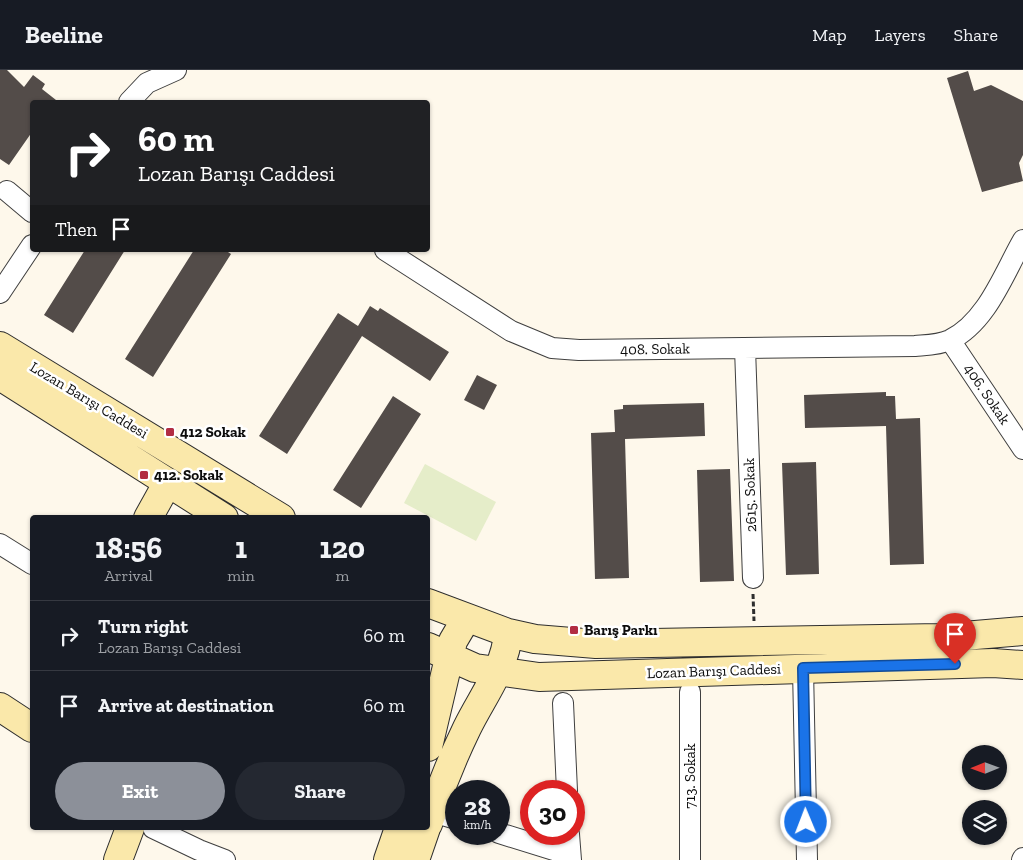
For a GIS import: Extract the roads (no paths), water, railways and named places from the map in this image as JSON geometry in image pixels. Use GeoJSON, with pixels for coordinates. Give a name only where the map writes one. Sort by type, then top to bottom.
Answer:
{"type":"FeatureCollection","features":[{"type":"Feature","properties":{"kind":"main road","name":"Lozan Barışı Caddesi"},"geometry":{"type":"LineString","coordinates":[[0,346],[276,515]]}},
{"type":"Feature","properties":{"kind":"main road","name":"Lozan Barışı Caddesi"},"geometry":{"type":"LineString","coordinates":[[0,376],[219,515]]}},
{"type":"Feature","properties":{"kind":"main road"},"geometry":{"type":"LineString","coordinates":[[150,515],[168,482]]}},
{"type":"Feature","properties":{"kind":"main road","name":"Lozan Barışı Caddesi"},"geometry":{"type":"LineString","coordinates":[[430,604],[466,619],[508,633],[535,638],[596,644],[940,638],[1023,631]]}},
{"type":"Feature","properties":{"kind":"main road"},"geometry":{"type":"LineString","coordinates":[[430,740],[438,713],[438,653],[453,641],[466,619]]}},
{"type":"Feature","properties":{"kind":"main road"},"geometry":{"type":"LineString","coordinates":[[415,860],[436,821],[467,728],[496,672],[507,646],[508,633]]}},
{"type":"Feature","properties":{"kind":"main road","name":"Lozan Barışı Caddesi"},"geometry":{"type":"LineString","coordinates":[[438,653],[475,668],[539,676],[993,663],[1023,665]]}},
{"type":"Feature","properties":{"kind":"main road"},"geometry":{"type":"LineString","coordinates":[[0,707],[30,727]]}},
{"type":"Feature","properties":{"kind":"main road"},"geometry":{"type":"LineString","coordinates":[[118,860],[129,830]]}},
{"type":"Feature","properties":{"kind":"main road"},"geometry":{"type":"LineString","coordinates":[[388,860],[399,830]]}},
{"type":"Feature","properties":{"kind":"street"},"geometry":{"type":"LineString","coordinates":[[131,100],[147,83],[176,70]]}},
{"type":"Feature","properties":{"kind":"street"},"geometry":{"type":"LineString","coordinates":[[8,192],[30,210]]}},
{"type":"Feature","properties":{"kind":"street"},"geometry":{"type":"LineString","coordinates":[[950,340],[967,328],[983,311],[1023,240]]}},
{"type":"Feature","properties":{"kind":"street"},"geometry":{"type":"LineString","coordinates":[[0,292],[30,248]]}},
{"type":"Feature","properties":{"kind":"street","name":"408. Sokak"},"geometry":{"type":"LineString","coordinates":[[389,252],[511,331],[552,348],[578,350],[915,346],[950,340]]}},
{"type":"Feature","properties":{"kind":"street","name":"406. Sokak"},"geometry":{"type":"LineString","coordinates":[[950,340],[1023,449]]}},
{"type":"Feature","properties":{"kind":"street","name":"2615. Sokak"},"geometry":{"type":"LineString","coordinates":[[745,348],[753,578]]}},
{"type":"Feature","properties":{"kind":"street"},"geometry":{"type":"LineString","coordinates":[[0,544],[30,563]]}},
{"type":"Feature","properties":{"kind":"street"},"geometry":{"type":"LineString","coordinates":[[803,668],[807,860]]}},
{"type":"Feature","properties":{"kind":"street","name":"713. Sokak"},"geometry":{"type":"LineString","coordinates":[[690,692],[690,860]]}},
{"type":"Feature","properties":{"kind":"street"},"geometry":{"type":"LineString","coordinates":[[563,703],[566,780]]}},
{"type":"Feature","properties":{"kind":"street"},"geometry":{"type":"LineString","coordinates":[[157,830],[198,850],[225,860]]}},
{"type":"Feature","properties":{"kind":"street"},"geometry":{"type":"LineString","coordinates":[[510,837],[571,858],[570,845]]}},
{"type":"Feature","properties":{"kind":"place","name":"412 Sokak"},"geometry":{"type":"Point","coordinates":[170,432]}},
{"type":"Feature","properties":{"kind":"place","name":"412. Sokak"},"geometry":{"type":"Point","coordinates":[144,475]}},
{"type":"Feature","properties":{"kind":"place","name":"Barış Parkı"},"geometry":{"type":"Point","coordinates":[574,630]}}]}
